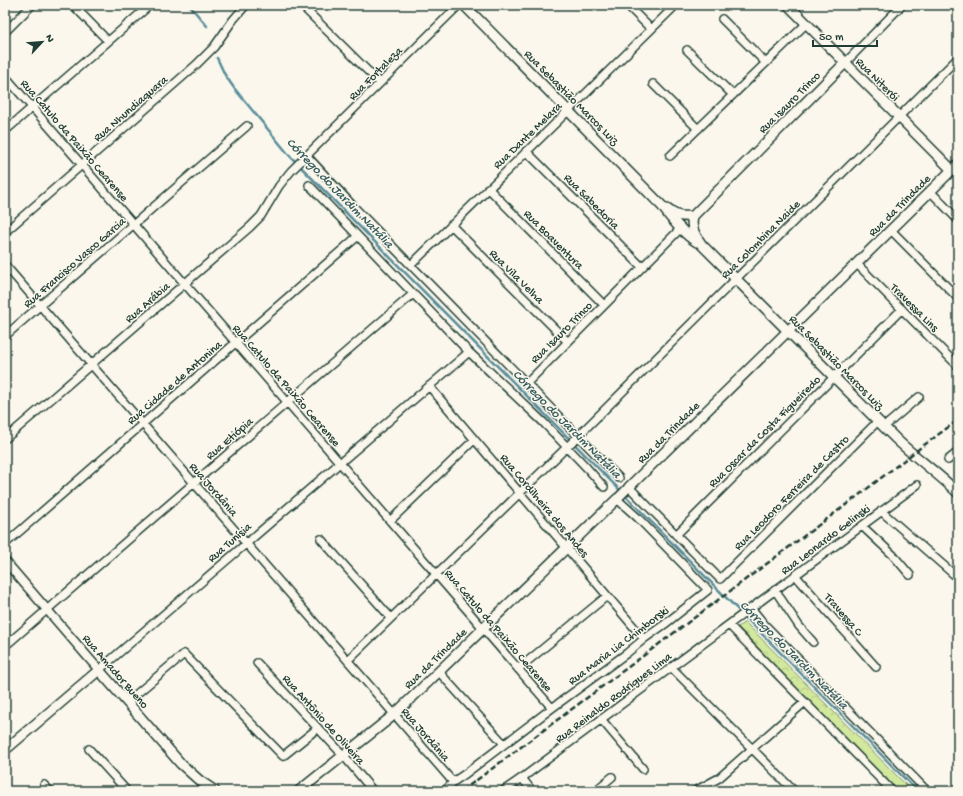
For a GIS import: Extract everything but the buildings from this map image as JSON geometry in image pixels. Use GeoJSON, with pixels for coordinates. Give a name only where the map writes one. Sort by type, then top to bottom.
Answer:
{"type":"FeatureCollection","features":[{"type":"Feature","properties":{"kind":"main road","name":"Rua Sebastião Marcos Luiz"},"geometry":{"type":"LineString","coordinates":[[464,5],[662,206],[681,228],[702,245],[904,447],[958,493]]}},
{"type":"Feature","properties":{"kind":"main road","name":"Rua Niterói"},"geometry":{"type":"LineString","coordinates":[[788,5],[899,117],[955,167]]}},
{"type":"Feature","properties":{"kind":"main road","name":"Rua Isauro Trinco"},"geometry":{"type":"LineString","coordinates":[[693,216],[845,63]]}},
{"type":"Feature","properties":{"kind":"main road","name":"Rua da Trindade"},"geometry":{"type":"LineString","coordinates":[[629,488],[955,167]]}},
{"type":"Feature","properties":{"kind":"main road","name":"Rua Sebastião Marcos Luiz"},"geometry":{"type":"LineString","coordinates":[[662,206],[680,216],[693,216],[693,230],[702,245]]}},
{"type":"Feature","properties":{"kind":"main road","name":"Rua da Trindade"},"geometry":{"type":"LineString","coordinates":[[299,791],[395,714],[617,499]]}},
{"type":"Feature","properties":{"kind":"main road","name":"Rua Amador Bueno"},"geometry":{"type":"LineString","coordinates":[[99,670],[181,764],[215,791]]}},
{"type":"Feature","properties":{"kind":"main road","name":"Rua Tunísia"},"geometry":{"type":"LineString","coordinates":[[5,750],[99,670]]}},
{"type":"Feature","properties":{"kind":"street"},"geometry":{"type":"LineString","coordinates":[[5,32],[32,5]]}},
{"type":"Feature","properties":{"kind":"street"},"geometry":{"type":"LineString","coordinates":[[73,5],[108,41]]}},
{"type":"Feature","properties":{"kind":"street"},"geometry":{"type":"LineString","coordinates":[[5,131],[150,5]]}},
{"type":"Feature","properties":{"kind":"street","name":"Rua Nhundiaquara"},"geometry":{"type":"LineString","coordinates":[[5,232],[188,73],[214,47],[233,20],[246,5]]}},
{"type":"Feature","properties":{"kind":"street"},"geometry":{"type":"LineString","coordinates":[[301,5],[380,83]]}},
{"type":"Feature","properties":{"kind":"street","name":"Rua Fortaleza"},"geometry":{"type":"LineString","coordinates":[[291,171],[459,5]]}},
{"type":"Feature","properties":{"kind":"street"},"geometry":{"type":"LineString","coordinates":[[626,5],[651,29]]}},
{"type":"Feature","properties":{"kind":"street","name":"Rua Dante Melara"},"geometry":{"type":"LineString","coordinates":[[411,265],[676,5]]}},
{"type":"Feature","properties":{"kind":"street","name":"Rua Isauro Trinco"},"geometry":{"type":"LineString","coordinates":[[845,63],[902,5]]}},
{"type":"Feature","properties":{"kind":"street"},"geometry":{"type":"LineString","coordinates":[[722,18],[766,63]]}},
{"type":"Feature","properties":{"kind":"street"},"geometry":{"type":"LineString","coordinates":[[670,156],[806,24]]}},
{"type":"Feature","properties":{"kind":"street"},"geometry":{"type":"LineString","coordinates":[[687,50],[733,95]]}},
{"type":"Feature","properties":{"kind":"street","name":"Rua Colombina Naide"},"geometry":{"type":"LineString","coordinates":[[348,660],[578,436],[958,58]]}},
{"type":"Feature","properties":{"kind":"street","name":"Rua Catulo da Paixão Cearense"},"geometry":{"type":"LineString","coordinates":[[5,76],[552,708]]}},
{"type":"Feature","properties":{"kind":"street"},"geometry":{"type":"LineString","coordinates":[[653,84],[698,129]]}},
{"type":"Feature","properties":{"kind":"street","name":"Rua Francisco Vasco Garcia"},"geometry":{"type":"LineString","coordinates":[[5,336],[247,126]]}},
{"type":"Feature","properties":{"kind":"street","name":"Rua Sabedoria"},"geometry":{"type":"LineString","coordinates":[[526,151],[642,267]]}},
{"type":"Feature","properties":{"kind":"street"},"geometry":{"type":"LineString","coordinates":[[306,156],[619,478]]}},
{"type":"Feature","properties":{"kind":"street","name":"Rua Arábia"},"geometry":{"type":"LineString","coordinates":[[5,439],[256,221],[265,210],[279,186],[291,171]]}},
{"type":"Feature","properties":{"kind":"street"},"geometry":{"type":"LineString","coordinates":[[309,185],[468,352],[538,416],[604,487]]}},
{"type":"Feature","properties":{"kind":"street","name":"Rua Boaventura"},"geometry":{"type":"LineString","coordinates":[[488,188],[604,305]]}},
{"type":"Feature","properties":{"kind":"street"},"geometry":{"type":"LineString","coordinates":[[930,191],[958,220]]}},
{"type":"Feature","properties":{"kind":"street","name":"Rua Vila Velha"},"geometry":{"type":"LineString","coordinates":[[451,225],[568,342]]}},
{"type":"Feature","properties":{"kind":"street","name":"Rua Isauro Trinco"},"geometry":{"type":"LineString","coordinates":[[526,384],[681,228]]}},
{"type":"Feature","properties":{"kind":"street"},"geometry":{"type":"LineString","coordinates":[[891,230],[958,298]]}},
{"type":"Feature","properties":{"kind":"street","name":"Rua Cidade de Antonina"},"geometry":{"type":"LineString","coordinates":[[5,544],[358,236]]}},
{"type":"Feature","properties":{"kind":"street","name":"Travessa Lins"},"geometry":{"type":"LineString","coordinates":[[857,264],[958,366]]}},
{"type":"Feature","properties":{"kind":"street","name":"Rua Jordânia"},"geometry":{"type":"LineString","coordinates":[[5,265],[453,782]]}},
{"type":"Feature","properties":{"kind":"street","name":"Rua Etiópia"},"geometry":{"type":"LineString","coordinates":[[5,646],[412,294]]}},
{"type":"Feature","properties":{"kind":"street","name":"Rua Oscar da Costa Figueiredo"},"geometry":{"type":"LineString","coordinates":[[676,535],[902,309]]}},
{"type":"Feature","properties":{"kind":"street","name":"Rua Tunísia"},"geometry":{"type":"LineString","coordinates":[[99,670],[468,352]]}},
{"type":"Feature","properties":{"kind":"street","name":"Rua Cordilheira dos Andes"},"geometry":{"type":"LineString","coordinates":[[429,386],[644,639]]}},
{"type":"Feature","properties":{"kind":"street","name":"Rua Leodoro Ferreira de Castro"},"geometry":{"type":"LineString","coordinates":[[676,535],[720,579],[881,424],[919,397]]}},
{"type":"Feature","properties":{"kind":"street"},"geometry":{"type":"LineString","coordinates":[[390,521],[474,440]]}},
{"type":"Feature","properties":{"kind":"street"},"geometry":{"type":"LineString","coordinates":[[948,460],[958,452]]}},
{"type":"Feature","properties":{"kind":"street","name":"Rua Leonardo Gelinski"},"geometry":{"type":"LineString","coordinates":[[735,620],[917,485]]}},
{"type":"Feature","properties":{"kind":"street"},"geometry":{"type":"LineString","coordinates":[[629,488],[676,535]]}},
{"type":"Feature","properties":{"kind":"street","name":"Rua da Trindade"},"geometry":{"type":"LineString","coordinates":[[617,499],[629,488]]}},
{"type":"Feature","properties":{"kind":"street","name":"Rua Maria Lia Chimborski"},"geometry":{"type":"LineString","coordinates":[[445,791],[453,782],[627,654],[644,639],[708,590],[638,518],[617,499]]}},
{"type":"Feature","properties":{"kind":"street"},"geometry":{"type":"LineString","coordinates":[[881,511],[958,578]]}},
{"type":"Feature","properties":{"kind":"street"},"geometry":{"type":"LineString","coordinates":[[862,526],[893,555],[910,575]]}},
{"type":"Feature","properties":{"kind":"street"},"geometry":{"type":"LineString","coordinates":[[321,539],[392,618]]}},
{"type":"Feature","properties":{"kind":"street","name":"Rua Amador Bueno"},"geometry":{"type":"LineString","coordinates":[[5,561],[99,670]]}},
{"type":"Feature","properties":{"kind":"street","name":"Travessa C"},"geometry":{"type":"LineString","coordinates":[[795,576],[876,667]]}},
{"type":"Feature","properties":{"kind":"street"},"geometry":{"type":"LineString","coordinates":[[775,590],[796,622],[814,642]]}},
{"type":"Feature","properties":{"kind":"street"},"geometry":{"type":"LineString","coordinates":[[518,669],[607,596]]}},
{"type":"Feature","properties":{"kind":"street"},"geometry":{"type":"LineString","coordinates":[[749,609],[927,791]]}},
{"type":"Feature","properties":{"kind":"street","name":"Rua Reinaldo Rodrigues Lima"},"geometry":{"type":"LineString","coordinates":[[503,791],[735,620]]}},
{"type":"Feature","properties":{"kind":"street"},"geometry":{"type":"LineString","coordinates":[[729,625],[892,791]]}},
{"type":"Feature","properties":{"kind":"street"},"geometry":{"type":"LineString","coordinates":[[127,702],[184,654],[283,756],[318,728]]}},
{"type":"Feature","properties":{"kind":"street","name":"Rua Antônio de Oliveira"},"geometry":{"type":"LineString","coordinates":[[257,663],[318,728],[373,791]]}},
{"type":"Feature","properties":{"kind":"street"},"geometry":{"type":"LineString","coordinates":[[671,667],[794,791]]}},
{"type":"Feature","properties":{"kind":"street"},"geometry":{"type":"LineString","coordinates":[[439,672],[504,744]]}},
{"type":"Feature","properties":{"kind":"street"},"geometry":{"type":"LineString","coordinates":[[695,791],[719,778],[805,702]]}},
{"type":"Feature","properties":{"kind":"street"},"geometry":{"type":"LineString","coordinates":[[601,720],[643,769]]}},
{"type":"Feature","properties":{"kind":"street"},"geometry":{"type":"LineString","coordinates":[[89,749],[127,791]]}},
{"type":"Feature","properties":{"kind":"street"},"geometry":{"type":"LineString","coordinates":[[595,791],[612,777]]}},
{"type":"Feature","properties":{"kind":"street"},"geometry":{"type":"LineString","coordinates":[[522,778],[532,791]]}},
{"type":"Feature","properties":{"kind":"street"},"geometry":{"type":"LineString","coordinates":[[44,785],[50,791]]}},
{"type":"Feature","properties":{"kind":"street"},"geometry":{"type":"LineString","coordinates":[[953,791],[958,788]]}},
{"type":"Feature","properties":{"kind":"green space"},"geometry":{"type":"Polygon","coordinates":[[[745,622],[912,791],[898,791],[738,627],[745,622]]]}},
{"type":"Feature","properties":{"kind":"waterway","name":"Córrego do Jardim Natália"},"geometry":{"type":"LineString","coordinates":[[189,5],[207,26]]}},
{"type":"Feature","properties":{"kind":"waterway","name":"Córrego do Jardim Natália"},"geometry":{"type":"LineString","coordinates":[[217,58],[225,75],[234,88],[289,155],[917,791]]}},
{"type":"Feature","properties":{"kind":"railway"},"geometry":{"type":"LineString","coordinates":[[462,791],[958,420]]}}]}
